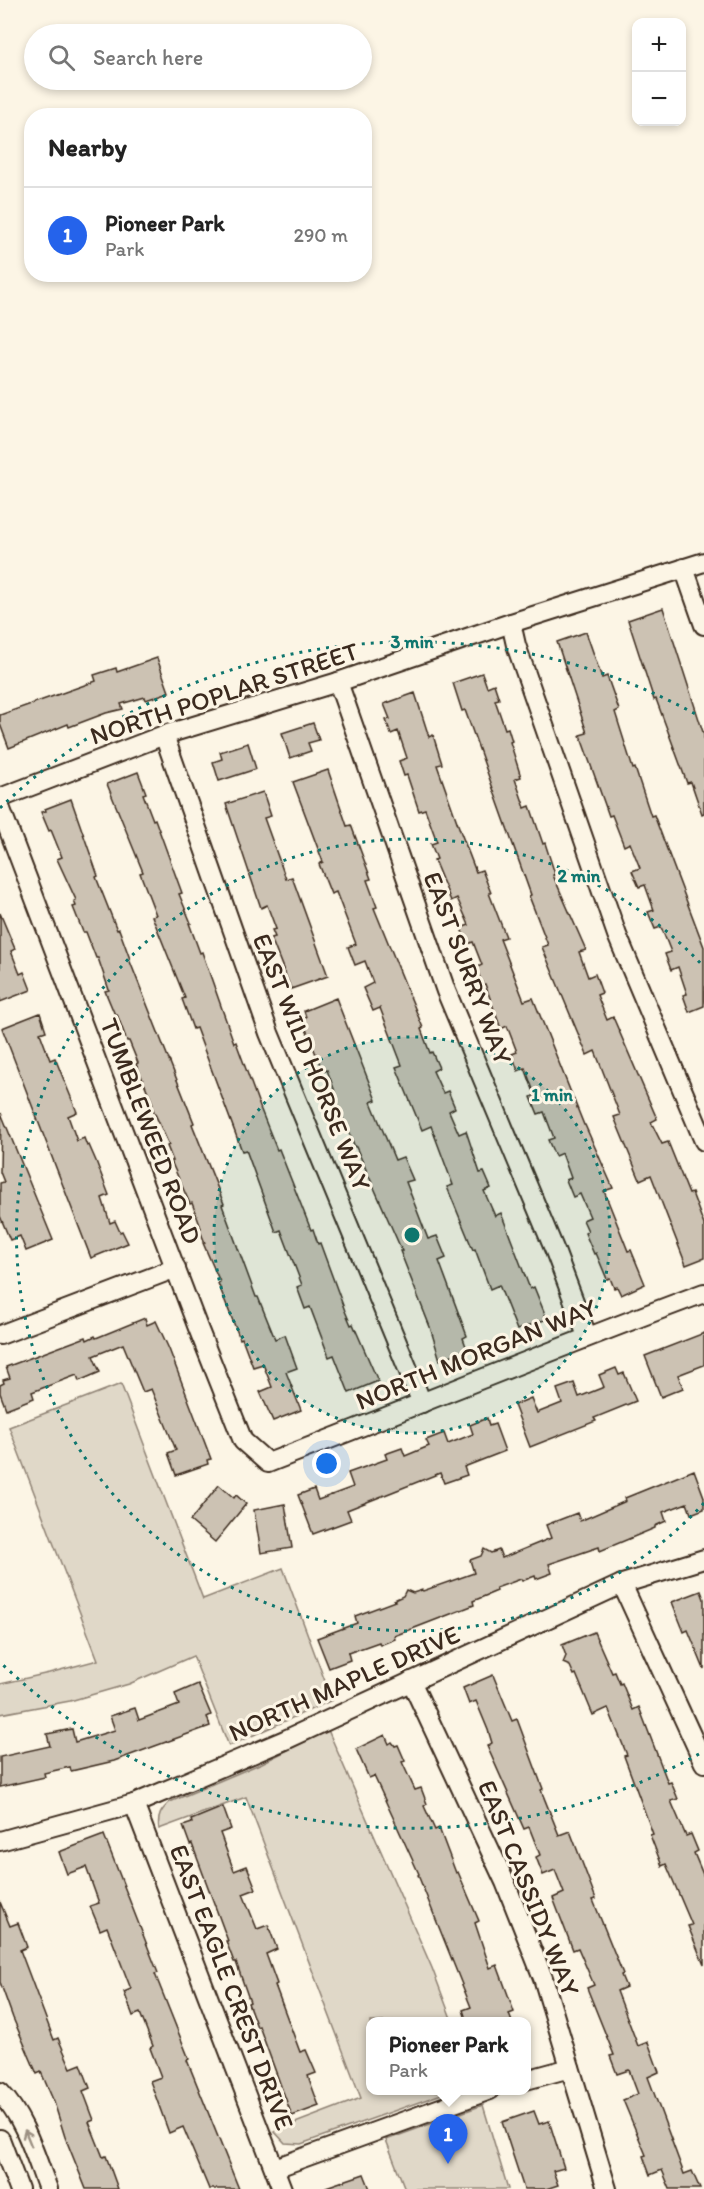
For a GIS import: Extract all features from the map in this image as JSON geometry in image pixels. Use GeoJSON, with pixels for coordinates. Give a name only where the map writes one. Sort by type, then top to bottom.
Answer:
{"type":"FeatureCollection","features":[{"type":"Feature","properties":{"kind":"street","name":"NORTH POPLAR STREET"},"geometry":{"type":"LineString","coordinates":[[0,798],[165,735],[338,682],[510,623],[704,562]]}},
{"type":"Feature","properties":{"kind":"street"},"geometry":{"type":"LineString","coordinates":[[684,568],[704,625]]}},
{"type":"Feature","properties":{"kind":"street"},"geometry":{"type":"LineString","coordinates":[[510,623],[617,936],[704,1141]]}},
{"type":"Feature","properties":{"kind":"street","name":"EAST SURRY WAY"},"geometry":{"type":"LineString","coordinates":[[338,682],[446,991],[555,1251],[587,1336]]}},
{"type":"Feature","properties":{"kind":"street","name":"EAST WILD HORSE WAY"},"geometry":{"type":"LineString","coordinates":[[165,735],[268,1033],[422,1403]]}},
{"type":"Feature","properties":{"kind":"street","name":"TUMBLEWEED ROAD"},"geometry":{"type":"LineString","coordinates":[[0,807],[243,1441],[268,1463]]}},
{"type":"Feature","properties":{"kind":"street"},"geometry":{"type":"LineString","coordinates":[[2,1327],[176,1268]]}},
{"type":"Feature","properties":{"kind":"street","name":"NORTH MORGAN WAY"},"geometry":{"type":"LineString","coordinates":[[268,1463],[587,1336],[704,1293]]}},
{"type":"Feature","properties":{"kind":"street","name":"NORTH MAPLE DRIVE"},"geometry":{"type":"LineString","coordinates":[[0,1841],[134,1804],[285,1740],[622,1584],[704,1559]]}},
{"type":"Feature","properties":{"kind":"street"},"geometry":{"type":"LineString","coordinates":[[622,1584],[704,1763]]}},
{"type":"Feature","properties":{"kind":"street","name":"EAST CASSIDY WAY"},"geometry":{"type":"LineString","coordinates":[[411,1681],[505,1882],[543,1978],[607,2189]]}},
{"type":"Feature","properties":{"kind":"street","name":"EAST EAGLE CREST DRIVE"},"geometry":{"type":"LineString","coordinates":[[134,1804],[282,2189]]}},
{"type":"Feature","properties":{"kind":"street"},"geometry":{"type":"LineString","coordinates":[[531,2079],[570,2068]]}},
{"type":"Feature","properties":{"kind":"street"},"geometry":{"type":"LineString","coordinates":[[0,2092],[11,2104],[24,2129],[48,2189]]}},
{"type":"Feature","properties":{"kind":"street"},"geometry":{"type":"LineString","coordinates":[[275,2168],[479,2095]]}},
{"type":"Feature","properties":{"kind":"street"},"geometry":{"type":"LineString","coordinates":[[0,2139],[19,2189]]}},
{"type":"Feature","properties":{"kind":"shaded area"},"geometry":{"type":"Polygon","coordinates":[[[121,1384],[203,1599],[283,1568],[332,1700],[229,1746],[193,1656],[129,1684],[70,1701],[0,1714],[0,1684],[98,1660],[9,1427],[121,1384]]]}},
{"type":"Feature","properties":{"kind":"shaded area"},"geometry":{"type":"Polygon","coordinates":[[[328,1730],[432,1968],[450,2017],[366,2017],[366,2095],[439,2095],[301,2144],[285,2143],[274,2131],[361,2098],[246,1797],[159,1829],[159,1817],[170,1802],[262,1763],[328,1730]]]}},
{"type":"Feature","properties":{"kind":"shaded area"},"geometry":{"type":"Polygon","coordinates":[[[483,2105],[508,2189],[405,2189],[386,2140],[483,2105]]]}},
{"type":"Feature","properties":{"kind":"building"},"geometry":{"type":"Polygon","coordinates":[[[663,608],[704,735],[704,813],[702,814],[691,782],[687,783],[656,699],[654,700],[628,620],[663,608]]]}},
{"type":"Feature","properties":{"kind":"building"},"geometry":{"type":"Polygon","coordinates":[[[586,632],[602,678],[607,676],[619,710],[615,712],[633,769],[635,768],[651,816],[654,815],[704,947],[704,1006],[689,1012],[683,995],[687,994],[678,967],[671,970],[665,954],[671,952],[661,927],[655,929],[648,912],[654,910],[645,885],[639,887],[632,871],[640,868],[630,843],[624,846],[612,815],[609,816],[580,735],[587,733],[557,642],[586,632]]]}},
{"type":"Feature","properties":{"kind":"building"},"geometry":{"type":"Polygon","coordinates":[[[157,658],[169,692],[146,700],[145,697],[121,704],[123,709],[69,727],[68,724],[9,748],[0,724],[0,715],[96,681],[94,675],[116,668],[117,672],[157,658]]]}},
{"type":"Feature","properties":{"kind":"building"},"geometry":{"type":"Polygon","coordinates":[[[482,673],[487,687],[494,684],[499,699],[495,700],[505,729],[508,728],[521,777],[515,779],[525,808],[530,806],[543,844],[545,843],[555,874],[553,875],[586,950],[579,952],[588,977],[595,974],[602,993],[597,995],[607,1020],[613,1017],[657,1119],[651,1122],[662,1144],[668,1142],[704,1225],[704,1258],[686,1265],[651,1175],[640,1180],[614,1117],[620,1115],[595,1051],[587,1055],[542,947],[548,945],[465,710],[462,711],[453,683],[482,673]]]}},
{"type":"Feature","properties":{"kind":"building"},"geometry":{"type":"Polygon","coordinates":[[[415,693],[429,737],[433,735],[442,764],[437,765],[461,833],[476,872],[482,870],[491,893],[489,893],[506,937],[500,939],[524,1001],[533,998],[584,1125],[613,1188],[604,1191],[628,1251],[631,1250],[645,1284],[621,1295],[617,1287],[614,1288],[610,1278],[607,1279],[585,1233],[588,1231],[583,1220],[590,1217],[580,1194],[573,1197],[566,1180],[571,1178],[562,1153],[555,1156],[548,1140],[554,1138],[544,1112],[538,1114],[531,1097],[535,1095],[525,1068],[518,1071],[512,1054],[517,1052],[507,1026],[501,1029],[485,984],[483,985],[476,968],[482,965],[473,942],[467,944],[461,928],[469,925],[457,898],[451,901],[434,860],[437,859],[431,844],[437,842],[425,809],[419,811],[407,775],[404,776],[399,761],[407,758],[398,731],[391,734],[386,720],[390,719],[384,704],[415,693]]]}},
{"type":"Feature","properties":{"kind":"building"},"geometry":{"type":"Polygon","coordinates":[[[313,723],[319,740],[308,743],[311,751],[290,758],[282,733],[313,723]]]}},
{"type":"Feature","properties":{"kind":"building"},"geometry":{"type":"Polygon","coordinates":[[[248,743],[256,769],[219,781],[213,762],[222,759],[220,752],[248,743]]]}},
{"type":"Feature","properties":{"kind":"building"},"geometry":{"type":"Polygon","coordinates":[[[328,770],[347,826],[351,825],[371,879],[367,880],[377,907],[374,908],[423,1028],[421,1029],[430,1053],[432,1052],[439,1068],[433,1071],[443,1093],[448,1091],[455,1108],[449,1111],[459,1134],[466,1131],[480,1173],[484,1172],[491,1188],[484,1191],[495,1216],[501,1213],[530,1289],[534,1287],[547,1319],[517,1330],[499,1285],[490,1289],[447,1187],[453,1185],[431,1126],[422,1130],[396,1067],[402,1065],[380,1008],[373,1011],[363,988],[373,983],[365,961],[355,965],[348,947],[356,944],[336,892],[331,894],[319,864],[323,862],[293,782],[328,770]]]}},
{"type":"Feature","properties":{"kind":"building"},"geometry":{"type":"Polygon","coordinates":[[[138,772],[146,793],[143,794],[153,820],[155,819],[182,893],[179,894],[191,923],[189,923],[200,953],[202,952],[234,1043],[236,1042],[261,1110],[311,1230],[313,1229],[318,1244],[320,1243],[345,1311],[378,1381],[349,1393],[334,1355],[329,1357],[310,1307],[305,1309],[297,1287],[302,1285],[281,1230],[276,1232],[246,1150],[242,1151],[196,1028],[193,1029],[182,999],[185,998],[152,916],[156,915],[140,873],[143,872],[107,784],[138,772]]]}},
{"type":"Feature","properties":{"kind":"building"},"geometry":{"type":"Polygon","coordinates":[[[263,792],[271,816],[264,818],[286,879],[292,877],[328,976],[291,989],[271,938],[275,937],[272,930],[276,929],[267,905],[261,908],[226,804],[263,792]]]}},
{"type":"Feature","properties":{"kind":"building"},"geometry":{"type":"Polygon","coordinates":[[[71,799],[98,876],[96,877],[117,930],[119,929],[194,1123],[192,1124],[224,1204],[222,1205],[256,1297],[258,1297],[275,1339],[285,1335],[297,1368],[286,1372],[301,1410],[273,1421],[260,1392],[272,1387],[263,1364],[253,1367],[242,1338],[240,1339],[218,1283],[220,1282],[203,1243],[205,1243],[199,1228],[201,1228],[192,1203],[190,1204],[171,1161],[173,1161],[167,1146],[169,1145],[151,1105],[153,1104],[136,1064],[138,1063],[105,991],[109,990],[98,958],[96,958],[86,932],[83,932],[73,907],[76,906],[74,901],[76,900],[57,859],[62,857],[41,812],[71,799]]]}},
{"type":"Feature","properties":{"kind":"building"},"geometry":{"type":"Polygon","coordinates":[[[0,913],[15,949],[11,951],[20,974],[24,972],[31,990],[0,1002],[0,913]]]}},
{"type":"Feature","properties":{"kind":"building"},"geometry":{"type":"Polygon","coordinates":[[[336,998],[376,1100],[371,1102],[395,1160],[403,1157],[413,1180],[406,1182],[428,1239],[437,1236],[446,1258],[439,1261],[467,1336],[463,1338],[467,1349],[440,1360],[430,1327],[400,1251],[402,1251],[341,1114],[339,1115],[333,1099],[337,1097],[327,1070],[323,1072],[302,1019],[306,1017],[304,1011],[336,998]]]}},
{"type":"Feature","properties":{"kind":"building"},"geometry":{"type":"Polygon","coordinates":[[[40,1013],[46,1031],[40,1033],[50,1060],[55,1058],[77,1112],[68,1116],[77,1141],[84,1138],[87,1146],[89,1145],[109,1195],[102,1198],[110,1223],[115,1221],[128,1243],[91,1258],[2,1028],[40,1013]]]}},
{"type":"Feature","properties":{"kind":"building"},"geometry":{"type":"Polygon","coordinates":[[[1,1113],[53,1240],[26,1251],[20,1236],[10,1240],[0,1216],[0,1183],[4,1182],[0,1172],[1,1113]]]}},
{"type":"Feature","properties":{"kind":"building"},"geometry":{"type":"Polygon","coordinates":[[[145,1318],[147,1325],[156,1321],[169,1349],[211,1459],[207,1460],[208,1464],[176,1475],[168,1453],[176,1450],[151,1389],[143,1392],[123,1344],[93,1356],[100,1372],[79,1381],[77,1375],[32,1392],[34,1398],[6,1409],[0,1393],[0,1385],[4,1383],[3,1380],[10,1378],[6,1367],[86,1337],[87,1340],[95,1336],[96,1338],[145,1318]]]}},
{"type":"Feature","properties":{"kind":"building"},"geometry":{"type":"Polygon","coordinates":[[[704,1333],[704,1365],[678,1375],[683,1388],[661,1397],[645,1356],[704,1333]]]}},
{"type":"Feature","properties":{"kind":"building"},"geometry":{"type":"Polygon","coordinates":[[[616,1368],[619,1375],[624,1373],[636,1401],[594,1418],[596,1421],[530,1447],[514,1405],[531,1398],[537,1413],[562,1403],[557,1389],[574,1383],[579,1397],[604,1387],[599,1375],[616,1368]]]}},
{"type":"Feature","properties":{"kind":"building"},"geometry":{"type":"Polygon","coordinates":[[[487,1418],[489,1426],[495,1424],[505,1451],[464,1467],[467,1475],[444,1483],[440,1473],[347,1510],[351,1520],[313,1534],[298,1495],[314,1489],[318,1500],[353,1487],[348,1473],[387,1459],[385,1454],[402,1448],[405,1456],[429,1446],[426,1440],[444,1433],[448,1444],[473,1434],[470,1425],[487,1418]]]}},
{"type":"Feature","properties":{"kind":"building"},"geometry":{"type":"Polygon","coordinates":[[[694,1470],[704,1497],[704,1509],[691,1514],[687,1503],[663,1512],[666,1521],[655,1528],[600,1551],[599,1547],[549,1564],[552,1573],[536,1579],[535,1576],[522,1581],[521,1579],[496,1588],[497,1591],[473,1601],[474,1605],[394,1636],[395,1639],[380,1645],[379,1642],[348,1653],[350,1660],[329,1668],[317,1638],[357,1623],[355,1616],[395,1601],[403,1596],[406,1590],[413,1593],[423,1591],[474,1573],[470,1560],[481,1556],[484,1549],[491,1553],[499,1550],[502,1558],[551,1538],[546,1525],[577,1513],[580,1521],[626,1501],[625,1498],[694,1470]]]}},
{"type":"Feature","properties":{"kind":"building"},"geometry":{"type":"Polygon","coordinates":[[[219,1485],[234,1498],[236,1495],[246,1504],[215,1542],[190,1521],[219,1485]]]}},
{"type":"Feature","properties":{"kind":"building"},"geometry":{"type":"Polygon","coordinates":[[[285,1504],[292,1548],[261,1553],[254,1510],[285,1504]]]}},
{"type":"Feature","properties":{"kind":"building"},"geometry":{"type":"Polygon","coordinates":[[[701,1591],[704,1599],[704,1669],[688,1630],[684,1632],[672,1602],[701,1591]]]}},
{"type":"Feature","properties":{"kind":"building"},"geometry":{"type":"Polygon","coordinates":[[[594,1632],[612,1673],[615,1672],[620,1684],[622,1683],[633,1710],[639,1707],[668,1783],[671,1782],[678,1799],[671,1801],[686,1836],[691,1834],[698,1851],[694,1853],[704,1877],[704,1965],[688,1926],[692,1925],[666,1864],[662,1866],[650,1835],[653,1834],[624,1756],[627,1755],[608,1708],[593,1715],[576,1674],[574,1675],[570,1666],[563,1663],[566,1656],[562,1645],[594,1632]]]}},
{"type":"Feature","properties":{"kind":"building"},"geometry":{"type":"Polygon","coordinates":[[[493,1675],[512,1721],[517,1719],[559,1835],[570,1831],[596,1899],[593,1900],[623,1974],[621,1975],[626,1987],[617,1991],[638,2046],[648,2042],[659,2072],[648,2077],[684,2174],[692,2171],[700,2189],[670,2189],[662,2170],[650,2175],[643,2156],[646,2155],[623,2100],[638,2094],[629,2070],[617,2074],[610,2056],[614,2055],[587,1988],[594,1985],[578,1948],[573,1950],[553,1898],[564,1893],[555,1870],[543,1875],[536,1857],[540,1855],[529,1827],[524,1829],[487,1746],[492,1743],[476,1701],[469,1704],[463,1688],[493,1675]]]}},
{"type":"Feature","properties":{"kind":"building"},"geometry":{"type":"Polygon","coordinates":[[[198,1684],[211,1715],[207,1717],[210,1726],[114,1761],[71,1771],[70,1767],[44,1773],[45,1777],[0,1787],[0,1757],[50,1746],[47,1734],[72,1729],[75,1742],[115,1730],[110,1716],[135,1708],[139,1720],[179,1705],[175,1694],[198,1684]]]}},
{"type":"Feature","properties":{"kind":"building"},"geometry":{"type":"Polygon","coordinates":[[[385,1735],[389,1744],[392,1742],[395,1746],[398,1745],[405,1761],[402,1762],[415,1790],[421,1788],[427,1804],[424,1806],[435,1830],[439,1828],[456,1873],[458,1872],[479,1921],[475,1923],[490,1968],[497,1965],[514,2012],[509,2014],[510,2017],[465,2017],[463,2010],[471,2007],[419,1874],[374,1776],[369,1778],[356,1749],[385,1735]]]}},
{"type":"Feature","properties":{"kind":"building"},"geometry":{"type":"Polygon","coordinates":[[[223,1807],[231,1829],[220,1833],[234,1871],[247,1866],[256,1889],[243,1894],[257,1929],[268,1925],[277,1949],[266,1954],[277,1984],[275,1985],[300,2052],[306,2050],[316,2073],[308,2076],[319,2106],[292,2116],[259,2026],[257,2027],[248,2003],[250,2002],[236,1962],[234,1962],[226,1941],[228,1941],[192,1844],[190,1845],[183,1826],[192,1823],[191,1820],[223,1807]]]}},
{"type":"Feature","properties":{"kind":"building"},"geometry":{"type":"Polygon","coordinates":[[[104,1835],[158,1973],[155,1974],[189,2059],[187,2060],[239,2189],[209,2189],[183,2127],[169,2133],[150,2081],[161,2077],[150,2048],[153,2046],[140,2013],[133,2016],[124,1992],[131,1989],[107,1927],[100,1930],[90,1906],[99,1903],[86,1867],[67,1874],[59,1852],[104,1835]]]}},
{"type":"Feature","properties":{"kind":"building"},"geometry":{"type":"Polygon","coordinates":[[[0,1902],[10,1926],[18,1923],[27,1947],[20,1950],[54,2040],[58,2038],[71,2068],[81,2064],[90,2088],[83,2091],[94,2120],[89,2122],[103,2157],[106,2156],[118,2189],[86,2189],[54,2102],[41,2072],[37,2074],[13,2018],[0,1982],[0,1902]]]}},
{"type":"Feature","properties":{"kind":"building"},"geometry":{"type":"Polygon","coordinates":[[[534,2111],[539,2124],[549,2121],[564,2168],[553,2171],[558,2185],[546,2189],[524,2189],[502,2122],[534,2111]]]}},
{"type":"Feature","properties":{"kind":"building"},"geometry":{"type":"Polygon","coordinates":[[[364,2174],[370,2189],[327,2189],[326,2187],[364,2174]]]}},
{"type":"Feature","properties":{"kind":"place","name":"Pioneer Park"},"geometry":{"type":"Point","coordinates":[448,2164]}}]}
